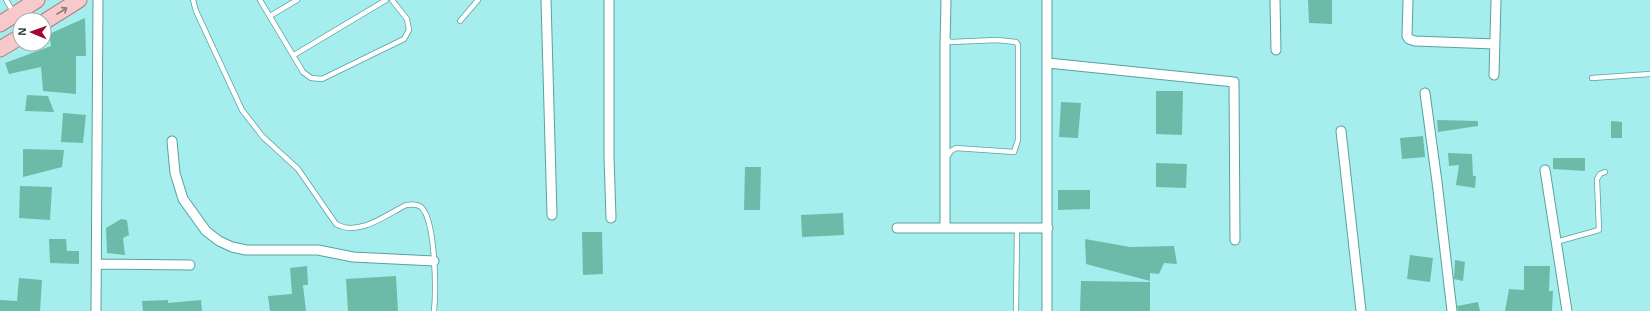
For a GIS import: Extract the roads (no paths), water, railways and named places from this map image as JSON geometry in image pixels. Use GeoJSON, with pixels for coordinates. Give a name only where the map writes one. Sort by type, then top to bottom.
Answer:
{"type":"FeatureCollection","features":[{"type":"Feature","properties":{"kind":"main road"},"geometry":{"type":"LineString","coordinates":[[18,12],[37,0]]}},
{"type":"Feature","properties":{"kind":"main road"},"geometry":{"type":"LineString","coordinates":[[52,17],[79,0]]}},
{"type":"Feature","properties":{"kind":"main road"},"geometry":{"type":"LineString","coordinates":[[0,24],[12,16]]}},
{"type":"Feature","properties":{"kind":"main road"},"geometry":{"type":"LineString","coordinates":[[0,49],[12,42]]}},
{"type":"Feature","properties":{"kind":"street"},"geometry":{"type":"LineString","coordinates":[[96,311],[98,0]]}},
{"type":"Feature","properties":{"kind":"street"},"geometry":{"type":"LineString","coordinates":[[546,0],[552,215]]}},
{"type":"Feature","properties":{"kind":"street"},"geometry":{"type":"LineString","coordinates":[[609,0],[609,157],[611,218]]}},
{"type":"Feature","properties":{"kind":"street"},"geometry":{"type":"LineString","coordinates":[[945,228],[946,0]]}},
{"type":"Feature","properties":{"kind":"street"},"geometry":{"type":"LineString","coordinates":[[1047,311],[1048,0]]}},
{"type":"Feature","properties":{"kind":"street"},"geometry":{"type":"LineString","coordinates":[[1275,0],[1276,50]]}},
{"type":"Feature","properties":{"kind":"street"},"geometry":{"type":"LineString","coordinates":[[1408,0],[1407,36],[1409,39],[1415,41],[1495,44]]}},
{"type":"Feature","properties":{"kind":"street"},"geometry":{"type":"LineString","coordinates":[[1494,75],[1496,0]]}},
{"type":"Feature","properties":{"kind":"street"},"geometry":{"type":"LineString","coordinates":[[1048,63],[1234,82],[1236,240]]}},
{"type":"Feature","properties":{"kind":"street"},"geometry":{"type":"LineString","coordinates":[[1425,94],[1452,311]]}},
{"type":"Feature","properties":{"kind":"street"},"geometry":{"type":"LineString","coordinates":[[1341,131],[1361,311]]}},
{"type":"Feature","properties":{"kind":"street"},"geometry":{"type":"LineString","coordinates":[[172,141],[175,174],[183,199],[206,231],[219,241],[232,247],[246,250],[318,250],[353,257],[434,261]]}},
{"type":"Feature","properties":{"kind":"street"},"geometry":{"type":"LineString","coordinates":[[1545,170],[1567,311]]}},
{"type":"Feature","properties":{"kind":"street"},"geometry":{"type":"LineString","coordinates":[[896,228],[1048,228]]}},
{"type":"Feature","properties":{"kind":"street"},"geometry":{"type":"LineString","coordinates":[[97,264],[190,265]]}},
{"type":"Feature","properties":{"kind":"lane"},"geometry":{"type":"LineString","coordinates":[[6,0],[14,12]]}},
{"type":"Feature","properties":{"kind":"lane"},"geometry":{"type":"LineString","coordinates":[[192,0],[242,110],[260,134],[298,169],[332,220],[346,228],[359,228],[406,205],[417,205],[425,212],[428,220],[434,261],[434,311]]}},
{"type":"Feature","properties":{"kind":"lane"},"geometry":{"type":"LineString","coordinates":[[260,0],[303,72],[311,78],[322,79],[404,39],[409,30],[407,19],[392,0]]}},
{"type":"Feature","properties":{"kind":"lane"},"geometry":{"type":"LineString","coordinates":[[270,16],[297,0]]}},
{"type":"Feature","properties":{"kind":"lane"},"geometry":{"type":"LineString","coordinates":[[294,55],[386,0]]}},
{"type":"Feature","properties":{"kind":"lane"},"geometry":{"type":"LineString","coordinates":[[460,21],[478,0]]}},
{"type":"Feature","properties":{"kind":"lane"},"geometry":{"type":"LineString","coordinates":[[945,40],[951,42],[997,40],[1016,42],[1018,45],[1018,140],[1014,152],[956,148],[951,151],[945,160]]}},
{"type":"Feature","properties":{"kind":"lane"},"geometry":{"type":"LineString","coordinates":[[1592,78],[1650,74]]}},
{"type":"Feature","properties":{"kind":"lane"},"geometry":{"type":"LineString","coordinates":[[1556,242],[1599,230],[1597,179],[1600,174],[1605,172]]}},
{"type":"Feature","properties":{"kind":"lane"},"geometry":{"type":"LineString","coordinates":[[1016,311],[1017,228]]}}]}
